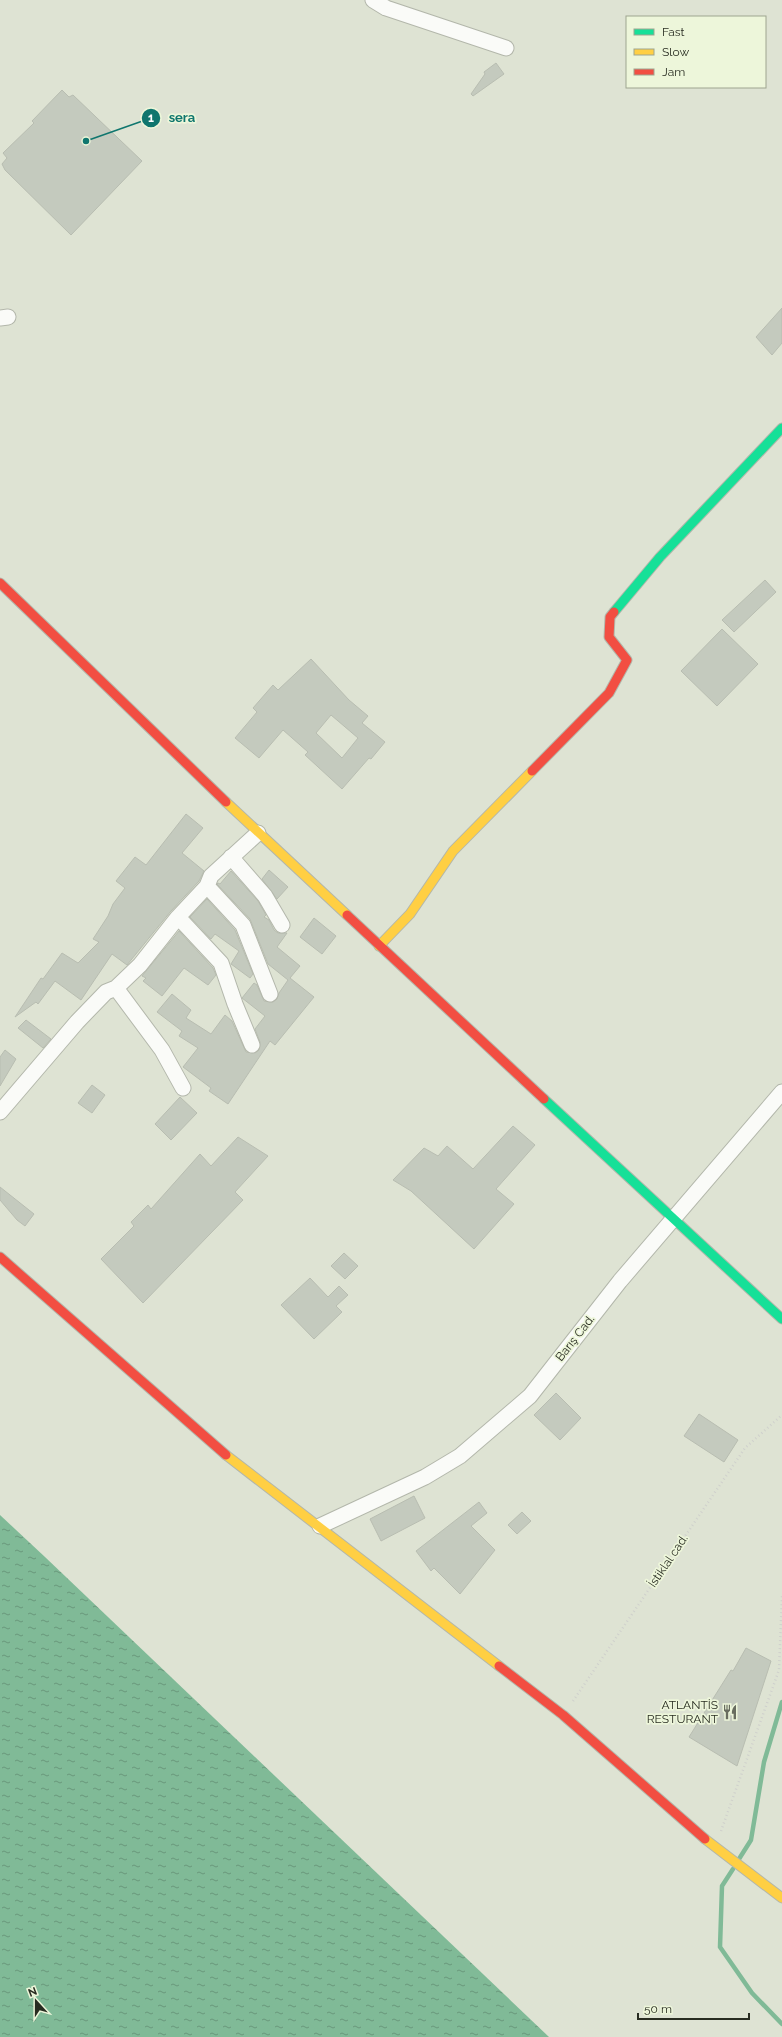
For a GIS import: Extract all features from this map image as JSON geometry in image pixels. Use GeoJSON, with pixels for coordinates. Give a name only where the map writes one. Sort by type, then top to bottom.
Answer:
{"type":"FeatureCollection","features":[{"type":"Feature","properties":{"kind":"street"},"geometry":{"type":"LineString","coordinates":[[373,0],[386,8],[506,48]]}},
{"type":"Feature","properties":{"kind":"street"},"geometry":{"type":"LineString","coordinates":[[379,946],[410,914],[453,851],[610,693],[627,660],[609,637],[610,617],[660,557],[782,428]]}},
{"type":"Feature","properties":{"kind":"street"},"geometry":{"type":"LineString","coordinates":[[0,583],[258,833],[782,1319]]}},
{"type":"Feature","properties":{"kind":"street"},"geometry":{"type":"LineString","coordinates":[[0,1112],[77,1022],[106,992],[116,988],[140,965],[178,917],[207,886],[211,876],[258,833]]}},
{"type":"Feature","properties":{"kind":"street"},"geometry":{"type":"LineString","coordinates":[[231,857],[265,896],[282,925]]}},
{"type":"Feature","properties":{"kind":"street"},"geometry":{"type":"LineString","coordinates":[[207,886],[243,925],[270,994]]}},
{"type":"Feature","properties":{"kind":"street"},"geometry":{"type":"LineString","coordinates":[[178,917],[221,963],[235,1004],[252,1045]]}},
{"type":"Feature","properties":{"kind":"street"},"geometry":{"type":"LineString","coordinates":[[116,988],[162,1050],[183,1088]]}},
{"type":"Feature","properties":{"kind":"street","name":"Barış Cad."},"geometry":{"type":"LineString","coordinates":[[320,1526],[424,1477],[460,1456],[530,1396],[620,1281],[782,1092]]}},
{"type":"Feature","properties":{"kind":"street"},"geometry":{"type":"LineString","coordinates":[[0,1257],[208,1441],[563,1715],[715,1848],[782,1898]]}},
{"type":"Feature","properties":{"kind":"path","name":"İstiklal cad."},"geometry":{"type":"LineString","coordinates":[[563,1715],[745,1448],[782,1415]]}},
{"type":"Feature","properties":{"kind":"path"},"geometry":{"type":"LineString","coordinates":[[715,1848],[779,1670],[782,1596]]}},
{"type":"Feature","properties":{"kind":"water"},"geometry":{"type":"Polygon","coordinates":[[[0,1515],[45,1557],[549,2037],[0,2037],[0,1515]]]}},
{"type":"Feature","properties":{"kind":"building"},"geometry":{"type":"Polygon","coordinates":[[[496,63],[504,74],[473,96],[471,94],[485,74],[484,72],[496,63]]]}},
{"type":"Feature","properties":{"kind":"building"},"geometry":{"type":"Polygon","coordinates":[[[62,90],[69,97],[73,95],[142,161],[71,235],[5,170],[2,164],[7,158],[3,153],[34,123],[32,121],[62,90]]]}},
{"type":"Feature","properties":{"kind":"building"},"geometry":{"type":"Polygon","coordinates":[[[782,308],[782,343],[772,355],[756,337],[782,308]]]}},
{"type":"Feature","properties":{"kind":"building"},"geometry":{"type":"Polygon","coordinates":[[[765,580],[776,592],[734,632],[722,620],[765,580]]]}},
{"type":"Feature","properties":{"kind":"building"},"geometry":{"type":"Polygon","coordinates":[[[722,629],[758,664],[717,706],[681,671],[722,629]]]}},
{"type":"Feature","properties":{"kind":"building"},"geometry":{"type":"Polygon","coordinates":[[[311,659],[349,700],[368,716],[362,723],[385,742],[342,789],[305,755],[308,752],[283,730],[259,758],[235,738],[257,712],[253,708],[273,685],[278,690],[311,659]],[[331,715],[316,733],[342,758],[358,738],[331,715]]]}},
{"type":"Feature","properties":{"kind":"building"},"geometry":{"type":"Polygon","coordinates":[[[186,814],[203,828],[182,853],[204,871],[199,881],[171,911],[127,965],[112,954],[81,1000],[55,981],[38,1004],[36,1002],[15,1017],[41,978],[43,979],[62,953],[78,963],[99,942],[93,939],[108,916],[113,904],[125,888],[116,881],[135,857],[146,865],[186,814]]]}},
{"type":"Feature","properties":{"kind":"building"},"geometry":{"type":"Polygon","coordinates":[[[269,870],[288,887],[277,899],[262,879],[269,870]]]}},
{"type":"Feature","properties":{"kind":"building"},"geometry":{"type":"Polygon","coordinates":[[[231,871],[258,901],[266,915],[264,917],[269,920],[274,930],[278,933],[287,933],[277,947],[300,966],[290,978],[314,997],[275,1045],[270,1041],[228,1104],[209,1091],[211,1088],[183,1067],[198,1048],[179,1036],[182,1031],[157,1012],[172,994],[191,1010],[186,1018],[211,1034],[225,1015],[232,1021],[246,1052],[255,1053],[259,1050],[260,1042],[255,1029],[265,1016],[242,998],[254,983],[257,985],[264,1001],[273,1002],[277,999],[279,993],[288,980],[268,964],[250,919],[217,884],[220,884],[231,871]]]}},
{"type":"Feature","properties":{"kind":"building"},"geometry":{"type":"Polygon","coordinates":[[[207,899],[235,930],[253,974],[250,978],[231,964],[239,951],[215,934],[211,939],[190,917],[207,899]]]}},
{"type":"Feature","properties":{"kind":"building"},"geometry":{"type":"Polygon","coordinates":[[[314,918],[336,936],[322,954],[300,937],[314,918]]]}},
{"type":"Feature","properties":{"kind":"building"},"geometry":{"type":"Polygon","coordinates":[[[179,931],[213,968],[216,975],[208,985],[184,968],[162,996],[143,981],[146,978],[142,976],[179,931]]]}},
{"type":"Feature","properties":{"kind":"building"},"geometry":{"type":"Polygon","coordinates":[[[26,1020],[51,1039],[43,1048],[18,1028],[26,1020]]]}},
{"type":"Feature","properties":{"kind":"building"},"geometry":{"type":"Polygon","coordinates":[[[5,1050],[16,1059],[0,1086],[0,1057],[5,1050]]]}},
{"type":"Feature","properties":{"kind":"building"},"geometry":{"type":"Polygon","coordinates":[[[92,1085],[105,1095],[92,1113],[78,1103],[92,1085]]]}},
{"type":"Feature","properties":{"kind":"building"},"geometry":{"type":"Polygon","coordinates":[[[180,1097],[197,1113],[171,1140],[155,1124],[180,1097]]]}},
{"type":"Feature","properties":{"kind":"building"},"geometry":{"type":"Polygon","coordinates":[[[513,1126],[535,1145],[496,1189],[514,1204],[474,1249],[411,1191],[393,1180],[424,1148],[438,1156],[447,1146],[473,1169],[513,1126]]]}},
{"type":"Feature","properties":{"kind":"building"},"geometry":{"type":"Polygon","coordinates":[[[238,1137],[268,1156],[235,1192],[243,1200],[143,1303],[101,1259],[134,1226],[131,1222],[148,1205],[151,1209],[200,1154],[211,1166],[238,1137]]]}},
{"type":"Feature","properties":{"kind":"building"},"geometry":{"type":"Polygon","coordinates":[[[0,1187],[34,1214],[25,1226],[17,1220],[0,1200],[0,1187]]]}},
{"type":"Feature","properties":{"kind":"building"},"geometry":{"type":"Polygon","coordinates":[[[344,1253],[358,1266],[345,1279],[331,1266],[344,1253]]]}},
{"type":"Feature","properties":{"kind":"building"},"geometry":{"type":"Polygon","coordinates":[[[310,1278],[328,1297],[339,1286],[348,1295],[336,1306],[342,1312],[314,1339],[281,1305],[310,1278]]]}},
{"type":"Feature","properties":{"kind":"building"},"geometry":{"type":"Polygon","coordinates":[[[556,1393],[581,1418],[560,1440],[534,1415],[556,1393]]]}},
{"type":"Feature","properties":{"kind":"building"},"geometry":{"type":"Polygon","coordinates":[[[699,1414],[738,1440],[724,1462],[684,1436],[699,1414]]]}},
{"type":"Feature","properties":{"kind":"building"},"geometry":{"type":"Polygon","coordinates":[[[414,1496],[425,1518],[381,1541],[370,1519],[414,1496]]]}},
{"type":"Feature","properties":{"kind":"building"},"geometry":{"type":"Polygon","coordinates":[[[479,1502],[487,1513],[471,1526],[495,1550],[460,1594],[434,1568],[431,1571],[416,1551],[479,1502]]]}},
{"type":"Feature","properties":{"kind":"building"},"geometry":{"type":"Polygon","coordinates":[[[522,1512],[531,1521],[517,1534],[508,1525],[522,1512]]]}},
{"type":"Feature","properties":{"kind":"building","name":"ATLANTİS RESTURANT"},"geometry":{"type":"Polygon","coordinates":[[[746,1648],[771,1661],[737,1766],[689,1737],[731,1670],[733,1671],[746,1648]]]}},
{"type":"Feature","properties":{"kind":"waterway"},"geometry":{"type":"LineString","coordinates":[[739,1859],[751,1840],[764,1762],[782,1702]]}},
{"type":"Feature","properties":{"kind":"waterway"},"geometry":{"type":"LineString","coordinates":[[733,1869],[722,1886],[720,1947],[752,1993],[782,2024]]}},
{"type":"Feature","properties":{"kind":"traffic: fast"},"geometry":{"type":"LineString","coordinates":[[614,612],[660,557],[782,428]]}},
{"type":"Feature","properties":{"kind":"traffic: fast"},"geometry":{"type":"LineString","coordinates":[[544,1099],[782,1319]]}},
{"type":"Feature","properties":{"kind":"traffic: slow"},"geometry":{"type":"LineString","coordinates":[[379,946],[410,914],[453,851],[532,771]]}},
{"type":"Feature","properties":{"kind":"traffic: slow"},"geometry":{"type":"LineString","coordinates":[[226,802],[347,915]]}},
{"type":"Feature","properties":{"kind":"traffic: slow"},"geometry":{"type":"LineString","coordinates":[[226,1455],[499,1666]]}},
{"type":"Feature","properties":{"kind":"traffic: slow"},"geometry":{"type":"LineString","coordinates":[[705,1839],[782,1898]]}},
{"type":"Feature","properties":{"kind":"traffic: jam"},"geometry":{"type":"LineString","coordinates":[[0,583],[226,802]]}},
{"type":"Feature","properties":{"kind":"traffic: jam"},"geometry":{"type":"LineString","coordinates":[[532,771],[609,693],[627,660],[609,637],[610,617],[614,612]]}},
{"type":"Feature","properties":{"kind":"traffic: jam"},"geometry":{"type":"LineString","coordinates":[[347,915],[544,1099]]}},
{"type":"Feature","properties":{"kind":"traffic: jam"},"geometry":{"type":"LineString","coordinates":[[0,1257],[226,1455]]}},
{"type":"Feature","properties":{"kind":"traffic: jam"},"geometry":{"type":"LineString","coordinates":[[499,1666],[563,1715],[705,1839]]}},
{"type":"Feature","properties":{"kind":"place","name":"sera"},"geometry":{"type":"Point","coordinates":[86,141]}},
{"type":"Feature","properties":{"kind":"place","name":"ATLANTİS RESTURANT"},"geometry":{"type":"Point","coordinates":[730,1712]}}]}
